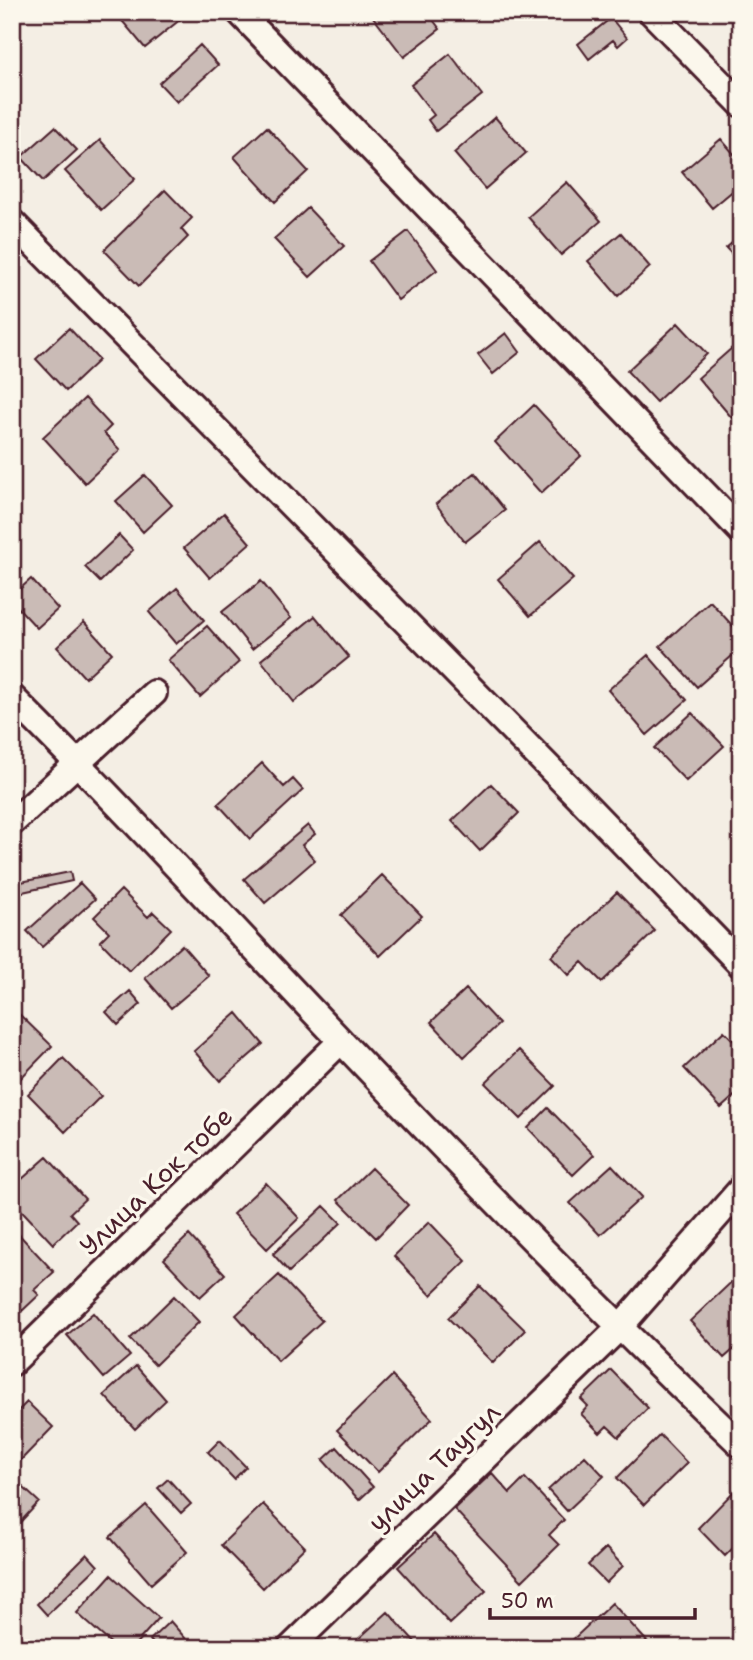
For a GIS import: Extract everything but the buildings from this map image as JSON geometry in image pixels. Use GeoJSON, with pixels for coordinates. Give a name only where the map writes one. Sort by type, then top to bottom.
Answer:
{"type":"FeatureCollection","features":[{"type":"Feature","properties":{"kind":"street"},"geometry":{"type":"LineString","coordinates":[[239,12],[741,531]]}},
{"type":"Feature","properties":{"kind":"street"},"geometry":{"type":"LineString","coordinates":[[651,12],[741,104]]}},
{"type":"Feature","properties":{"kind":"street"},"geometry":{"type":"LineString","coordinates":[[12,222],[592,810],[741,965]]}},
{"type":"Feature","properties":{"kind":"street"},"geometry":{"type":"LineString","coordinates":[[12,823],[154,694]]}},
{"type":"Feature","properties":{"kind":"street"},"geometry":{"type":"LineString","coordinates":[[12,697],[78,762],[341,1041],[619,1328],[741,1445]]}},
{"type":"Feature","properties":{"kind":"street","name":"Улица Кок тобе"},"geometry":{"type":"LineString","coordinates":[[12,1363],[341,1041]]}},
{"type":"Feature","properties":{"kind":"street","name":"улица Таугул"},"geometry":{"type":"LineString","coordinates":[[290,1648],[619,1328],[741,1189]]}}]}
